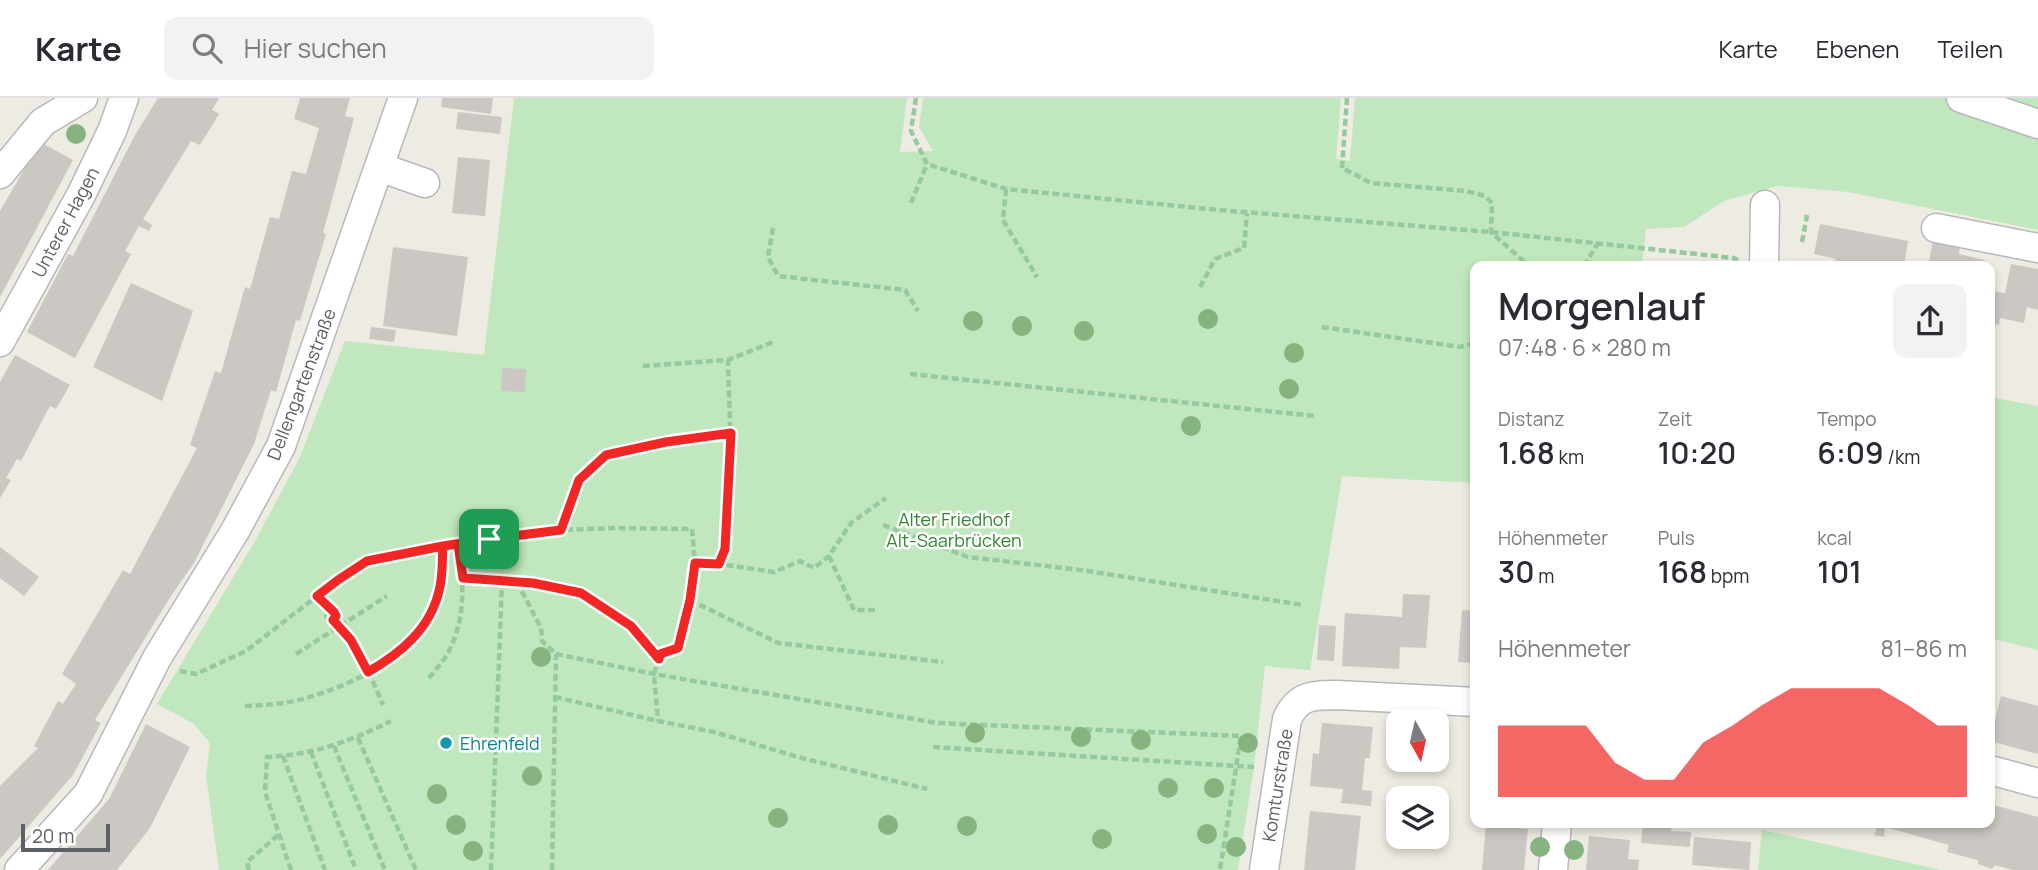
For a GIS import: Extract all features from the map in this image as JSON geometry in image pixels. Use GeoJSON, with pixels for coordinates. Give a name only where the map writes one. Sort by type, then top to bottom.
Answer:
{"type":"FeatureCollection","features":[{"type":"Feature","properties":{"kind":"street"},"geometry":{"type":"LineString","coordinates":[[0,174],[43,122],[83,98]]}},
{"type":"Feature","properties":{"kind":"street","name":"Unterer Hagen"},"geometry":{"type":"LineString","coordinates":[[0,342],[81,195],[113,131],[124,98]]}},
{"type":"Feature","properties":{"kind":"street","name":"Dellengartenstraße"},"geometry":{"type":"LineString","coordinates":[[19,870],[88,794],[158,658],[209,596],[235,531],[281,446],[403,98]]}},
{"type":"Feature","properties":{"kind":"street"},"geometry":{"type":"LineString","coordinates":[[1961,98],[2038,124]]}},
{"type":"Feature","properties":{"kind":"street"},"geometry":{"type":"LineString","coordinates":[[379,167],[425,183]]}},
{"type":"Feature","properties":{"kind":"street"},"geometry":{"type":"LineString","coordinates":[[1756,261],[1765,205]]}},
{"type":"Feature","properties":{"kind":"street"},"geometry":{"type":"LineString","coordinates":[[1936,228],[2038,248]]}},
{"type":"Feature","properties":{"kind":"street","name":"Komturstraße"},"geometry":{"type":"LineString","coordinates":[[1264,870],[1287,719],[1292,708],[1302,699],[1317,695],[1337,695],[1470,702]]}},
{"type":"Feature","properties":{"kind":"street"},"geometry":{"type":"LineString","coordinates":[[1995,771],[2038,783]]}},
{"type":"Feature","properties":{"kind":"street"},"geometry":{"type":"LineString","coordinates":[[1553,870],[1556,828]]}},
{"type":"Feature","properties":{"kind":"path"},"geometry":{"type":"LineString","coordinates":[[916,98],[911,131],[927,164],[1006,188],[1247,213],[1491,232],[1743,261]]}},
{"type":"Feature","properties":{"kind":"path"},"geometry":{"type":"LineString","coordinates":[[1347,98],[1342,168],[1371,183],[1466,191],[1485,196],[1492,203],[1491,232]]}},
{"type":"Feature","properties":{"kind":"path"},"geometry":{"type":"LineString","coordinates":[[911,203],[927,164]]}},
{"type":"Feature","properties":{"kind":"path"},"geometry":{"type":"LineString","coordinates":[[1006,188],[1003,220],[1037,277]]}},
{"type":"Feature","properties":{"kind":"path"},"geometry":{"type":"LineString","coordinates":[[1200,287],[1215,259],[1244,248],[1247,213]]}},
{"type":"Feature","properties":{"kind":"path"},"geometry":{"type":"LineString","coordinates":[[1802,242],[1807,215]]}},
{"type":"Feature","properties":{"kind":"path"},"geometry":{"type":"LineString","coordinates":[[772,228],[768,257],[778,276],[905,290],[918,311]]}},
{"type":"Feature","properties":{"kind":"path"},"geometry":{"type":"LineString","coordinates":[[1491,232],[1523,261]]}},
{"type":"Feature","properties":{"kind":"path"},"geometry":{"type":"LineString","coordinates":[[1587,261],[1598,243]]}},
{"type":"Feature","properties":{"kind":"path"},"geometry":{"type":"LineString","coordinates":[[1322,327],[1460,346],[1470,344]]}},
{"type":"Feature","properties":{"kind":"path"},"geometry":{"type":"LineString","coordinates":[[643,366],[728,360],[773,342]]}},
{"type":"Feature","properties":{"kind":"path"},"geometry":{"type":"LineString","coordinates":[[719,564],[725,549],[731,433],[728,360]]}},
{"type":"Feature","properties":{"kind":"path"},"geometry":{"type":"LineString","coordinates":[[910,374],[1315,416]]}},
{"type":"Feature","properties":{"kind":"path"},"geometry":{"type":"LineString","coordinates":[[561,530],[579,480],[606,455],[666,442],[731,433]]}},
{"type":"Feature","properties":{"kind":"path"},"geometry":{"type":"LineString","coordinates":[[695,563],[774,572],[800,561],[814,568],[829,556],[851,523],[886,498]]}},
{"type":"Feature","properties":{"kind":"path"},"geometry":{"type":"LineString","coordinates":[[883,525],[968,557],[1081,570],[1303,605]]}},
{"type":"Feature","properties":{"kind":"path"},"geometry":{"type":"LineString","coordinates":[[177,670],[196,674],[246,651],[367,561],[443,546],[561,530],[692,529],[695,563],[690,600],[678,648],[660,654],[654,674],[658,721]]}},
{"type":"Feature","properties":{"kind":"path"},"geometry":{"type":"LineString","coordinates":[[429,678],[448,653],[460,622],[463,578],[458,544]]}},
{"type":"Feature","properties":{"kind":"path"},"geometry":{"type":"LineString","coordinates":[[245,706],[309,698],[391,659],[416,637],[432,611],[440,589],[443,546]]}},
{"type":"Feature","properties":{"kind":"path"},"geometry":{"type":"LineString","coordinates":[[829,556],[854,610],[875,610]]}},
{"type":"Feature","properties":{"kind":"path"},"geometry":{"type":"LineString","coordinates":[[463,578],[533,583],[581,593],[631,626],[659,659]]}},
{"type":"Feature","properties":{"kind":"path"},"geometry":{"type":"LineString","coordinates":[[491,870],[502,581]]}},
{"type":"Feature","properties":{"kind":"path"},"geometry":{"type":"LineString","coordinates":[[517,582],[541,628],[542,641],[556,654],[654,674],[937,723],[1241,736],[1220,870]]}},
{"type":"Feature","properties":{"kind":"path"},"geometry":{"type":"LineString","coordinates":[[317,596],[330,610],[326,612],[327,619],[333,620],[351,640],[383,705]]}},
{"type":"Feature","properties":{"kind":"path"},"geometry":{"type":"LineString","coordinates":[[296,654],[387,596]]}},
{"type":"Feature","properties":{"kind":"path"},"geometry":{"type":"LineString","coordinates":[[690,600],[778,643],[943,662]]}},
{"type":"Feature","properties":{"kind":"path"},"geometry":{"type":"LineString","coordinates":[[552,870],[556,654]]}},
{"type":"Feature","properties":{"kind":"path"},"geometry":{"type":"LineString","coordinates":[[555,697],[714,732],[797,757],[927,789]]}},
{"type":"Feature","properties":{"kind":"path"},"geometry":{"type":"LineString","coordinates":[[291,870],[265,792],[267,757],[311,752],[334,746],[358,738],[391,721]]}},
{"type":"Feature","properties":{"kind":"path"},"geometry":{"type":"LineString","coordinates":[[358,738],[416,870]]}},
{"type":"Feature","properties":{"kind":"path"},"geometry":{"type":"LineString","coordinates":[[334,746],[385,870]]}},
{"type":"Feature","properties":{"kind":"path"},"geometry":{"type":"LineString","coordinates":[[933,747],[1237,766]]}},
{"type":"Feature","properties":{"kind":"path"},"geometry":{"type":"LineString","coordinates":[[311,752],[356,870]]}},
{"type":"Feature","properties":{"kind":"path"},"geometry":{"type":"LineString","coordinates":[[283,756],[325,870]]}},
{"type":"Feature","properties":{"kind":"path"},"geometry":{"type":"LineString","coordinates":[[249,870],[247,862],[278,835]]}},
{"type":"Feature","properties":{"kind":"green space","name":"Alter Friedhof Alt-Saarbrücken"},"geometry":{"type":"Polygon","coordinates":[[[514,98],[907,98],[900,152],[933,151],[919,127],[923,98],[1341,98],[1336,159],[1350,161],[1355,98],[2038,98],[2038,230],[1848,192],[1777,186],[1724,201],[1684,227],[1646,229],[1643,261],[1470,261],[1470,483],[1342,476],[1310,670],[1265,666],[1254,767],[1238,870],[219,870],[206,776],[210,743],[194,724],[157,704],[255,541],[300,457],[345,341],[484,355],[514,98]]]}},
{"type":"Feature","properties":{"kind":"green space"},"geometry":{"type":"Polygon","coordinates":[[[1995,398],[2038,406],[2038,650],[1995,639],[1995,398]]]}},
{"type":"Feature","properties":{"kind":"green space"},"geometry":{"type":"Polygon","coordinates":[[[1762,830],[1941,870],[1758,870],[1762,830]]]}},
{"type":"Feature","properties":{"kind":"building"},"geometry":{"type":"Polygon","coordinates":[[[158,98],[219,98],[212,110],[219,114],[200,145],[191,141],[143,219],[152,225],[149,231],[139,226],[125,251],[131,254],[75,358],[27,332],[68,254],[73,256],[135,135],[158,98]]]}},
{"type":"Feature","properties":{"kind":"building"},"geometry":{"type":"Polygon","coordinates":[[[300,98],[350,98],[345,116],[354,118],[323,233],[326,234],[300,321],[296,320],[276,392],[271,390],[254,444],[194,563],[95,720],[101,723],[73,775],[0,859],[0,786],[38,748],[34,746],[58,701],[63,704],[76,684],[62,674],[123,570],[130,574],[197,448],[190,445],[215,371],[221,373],[245,287],[250,289],[270,217],[279,219],[292,171],[306,174],[319,128],[294,119],[300,98]]]}},
{"type":"Feature","properties":{"kind":"building"},"geometry":{"type":"Polygon","coordinates":[[[442,98],[493,98],[491,114],[441,107],[442,98]]]}},
{"type":"Feature","properties":{"kind":"building"},"geometry":{"type":"Polygon","coordinates":[[[458,112],[502,117],[500,134],[456,129],[458,112]]]}},
{"type":"Feature","properties":{"kind":"building"},"geometry":{"type":"Polygon","coordinates":[[[40,142],[73,160],[0,297],[0,211],[40,142]]]}},
{"type":"Feature","properties":{"kind":"building"},"geometry":{"type":"Polygon","coordinates":[[[458,157],[490,160],[485,216],[452,213],[458,157]]]}},
{"type":"Feature","properties":{"kind":"building"},"geometry":{"type":"Polygon","coordinates":[[[1820,224],[1908,241],[1905,261],[1835,261],[1814,254],[1820,224]]]}},
{"type":"Feature","properties":{"kind":"building"},"geometry":{"type":"Polygon","coordinates":[[[1933,241],[1960,246],[1959,254],[1985,260],[1985,261],[1929,261],[1933,241]]]}},
{"type":"Feature","properties":{"kind":"building"},"geometry":{"type":"Polygon","coordinates":[[[393,247],[468,257],[457,336],[383,326],[393,247]]]}},
{"type":"Feature","properties":{"kind":"building"},"geometry":{"type":"Polygon","coordinates":[[[2011,264],[2038,269],[2038,310],[2027,307],[2024,323],[2000,318],[1999,325],[1995,324],[1995,291],[2005,293],[2011,264]]]}},
{"type":"Feature","properties":{"kind":"building"},"geometry":{"type":"Polygon","coordinates":[[[131,283],[193,311],[162,401],[93,367],[131,283]]]}},
{"type":"Feature","properties":{"kind":"building"},"geometry":{"type":"Polygon","coordinates":[[[371,327],[396,330],[394,342],[369,339],[371,327]]]}},
{"type":"Feature","properties":{"kind":"building"},"geometry":{"type":"Polygon","coordinates":[[[15,355],[70,385],[56,409],[50,406],[21,461],[17,459],[6,478],[11,480],[0,498],[0,382],[15,355]]]}},
{"type":"Feature","properties":{"kind":"building"},"geometry":{"type":"Polygon","coordinates":[[[502,368],[526,369],[525,392],[501,391],[502,368]]]}},
{"type":"Feature","properties":{"kind":"building"},"geometry":{"type":"Polygon","coordinates":[[[0,547],[39,577],[24,596],[0,578],[0,547]]]}},
{"type":"Feature","properties":{"kind":"building"},"geometry":{"type":"Polygon","coordinates":[[[1403,594],[1430,595],[1426,648],[1400,647],[1399,669],[1342,666],[1345,613],[1402,617],[1403,594]]]}},
{"type":"Feature","properties":{"kind":"building"},"geometry":{"type":"Polygon","coordinates":[[[1462,610],[1470,611],[1470,663],[1458,662],[1462,610]]]}},
{"type":"Feature","properties":{"kind":"building"},"geometry":{"type":"Polygon","coordinates":[[[1319,625],[1336,626],[1334,661],[1317,660],[1319,625]]]}},
{"type":"Feature","properties":{"kind":"building"},"geometry":{"type":"Polygon","coordinates":[[[2001,696],[2038,706],[2038,754],[1995,742],[1995,721],[2001,696]]]}},
{"type":"Feature","properties":{"kind":"building"},"geometry":{"type":"Polygon","coordinates":[[[1322,723],[1373,727],[1370,758],[1365,758],[1362,790],[1372,791],[1371,806],[1341,803],[1343,789],[1310,786],[1313,753],[1319,754],[1322,723]]]}},
{"type":"Feature","properties":{"kind":"building"},"geometry":{"type":"Polygon","coordinates":[[[146,724],[190,747],[150,828],[117,870],[48,870],[109,799],[146,724]]]}},
{"type":"Feature","properties":{"kind":"building"},"geometry":{"type":"Polygon","coordinates":[[[1995,805],[2038,817],[2038,870],[2013,870],[1995,865],[1992,869],[1978,864],[1978,860],[1947,852],[1949,845],[1889,828],[1995,828],[1995,805]]]}},
{"type":"Feature","properties":{"kind":"building"},"geometry":{"type":"Polygon","coordinates":[[[1310,811],[1361,816],[1355,870],[1304,870],[1310,811]]]}},
{"type":"Feature","properties":{"kind":"building"},"geometry":{"type":"Polygon","coordinates":[[[1486,828],[1528,829],[1524,870],[1482,870],[1486,828]]]}},
{"type":"Feature","properties":{"kind":"building"},"geometry":{"type":"Polygon","coordinates":[[[1642,828],[1671,828],[1671,831],[1691,832],[1690,847],[1641,843],[1642,828]]]}},
{"type":"Feature","properties":{"kind":"building"},"geometry":{"type":"Polygon","coordinates":[[[1877,828],[1885,828],[1884,837],[1874,835],[1877,828]]]}},
{"type":"Feature","properties":{"kind":"building"},"geometry":{"type":"Polygon","coordinates":[[[1589,836],[1630,840],[1628,859],[1639,860],[1638,870],[1586,870],[1589,836]]]}},
{"type":"Feature","properties":{"kind":"building"},"geometry":{"type":"Polygon","coordinates":[[[1694,837],[1751,842],[1749,870],[1692,865],[1694,837]]]}},
{"type":"Feature","properties":{"kind":"place","name":"Ehrenfeld"},"geometry":{"type":"Point","coordinates":[446,743]}},
{"type":"Feature","properties":{"kind":"route"},"geometry":{"type":"LineString","coordinates":[[489,539],[443,546],[367,561],[317,596],[334,612],[336,616],[333,620],[351,640],[368,672],[391,659],[416,637],[432,611],[440,589],[443,546],[458,544],[463,578],[533,583],[581,593],[631,626],[659,659],[660,654],[678,648],[690,600],[695,563],[719,564],[725,549],[731,433],[666,442],[606,455],[579,480],[561,530],[489,539]]}}]}
